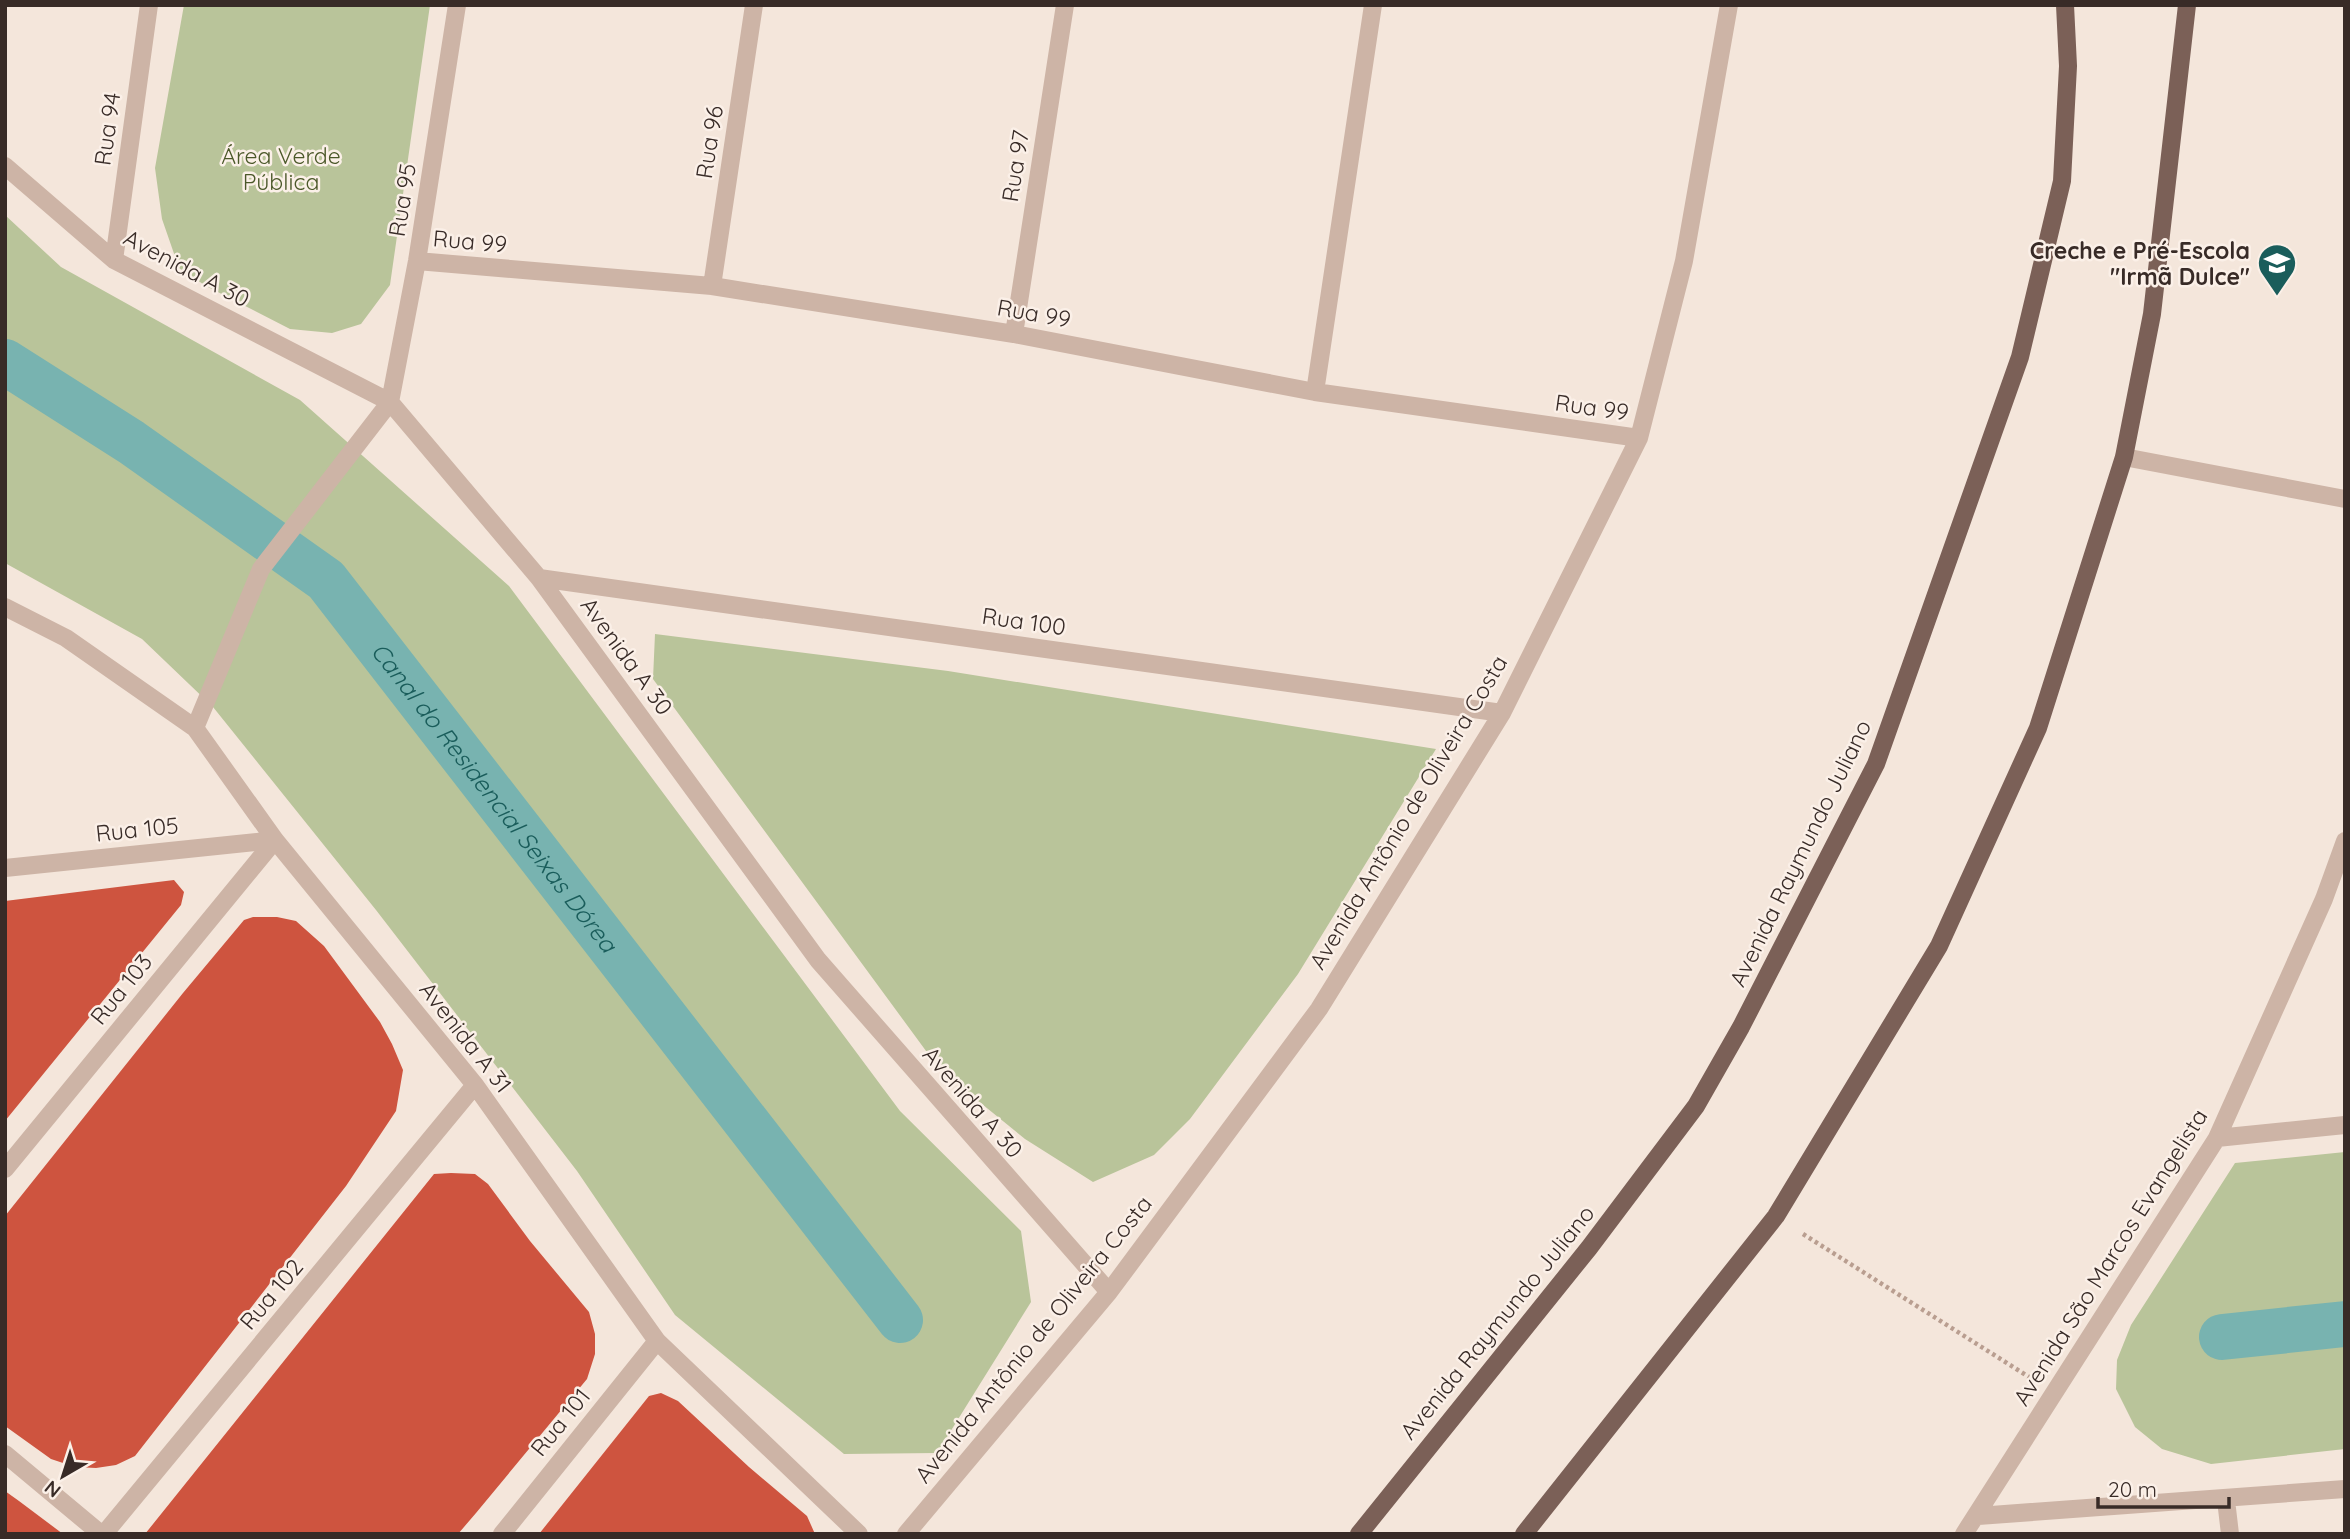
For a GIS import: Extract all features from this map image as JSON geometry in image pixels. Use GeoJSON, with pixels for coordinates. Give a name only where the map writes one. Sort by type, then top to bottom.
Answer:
{"type":"FeatureCollection","features":[{"type":"Feature","properties":{"kind":"main road","name":"Avenida Raymundo Juliano"},"geometry":{"type":"LineString","coordinates":[[1359,1534],[1589,1248],[1696,1106],[1741,1027],[1876,764],[2020,357],[2062,181],[2068,66],[2065,5]]}},
{"type":"Feature","properties":{"kind":"main road"},"geometry":{"type":"LineString","coordinates":[[1524,1534],[1776,1216],[1939,946],[2038,728],[2124,457],[2152,314],[2187,5]]}},
{"type":"Feature","properties":{"kind":"street","name":"Rua 94"},"geometry":{"type":"LineString","coordinates":[[114,260],[149,5]]}},
{"type":"Feature","properties":{"kind":"street","name":"Rua 95"},"geometry":{"type":"LineString","coordinates":[[390,402],[417,261],[457,5]]}},
{"type":"Feature","properties":{"kind":"street","name":"Rua 96"},"geometry":{"type":"LineString","coordinates":[[712,286],[754,5]]}},
{"type":"Feature","properties":{"kind":"street","name":"Rua 97"},"geometry":{"type":"LineString","coordinates":[[1014,334],[1065,5]]}},
{"type":"Feature","properties":{"kind":"street"},"geometry":{"type":"LineString","coordinates":[[1315,392],[1373,5]]}},
{"type":"Feature","properties":{"kind":"street","name":"Avenida Antônio de Oliveira Costa"},"geometry":{"type":"LineString","coordinates":[[906,1534],[1109,1292],[1319,1009],[1502,713],[1639,438],[1684,261],[1729,5]]}},
{"type":"Feature","properties":{"kind":"street","name":"Avenida A 30"},"geometry":{"type":"LineString","coordinates":[[5,166],[114,260],[390,402],[539,578],[818,960],[1109,1292]]}},
{"type":"Feature","properties":{"kind":"street","name":"Rua 99"},"geometry":{"type":"LineString","coordinates":[[417,261],[712,286],[1014,334],[1315,392],[1639,438]]}},
{"type":"Feature","properties":{"kind":"street"},"geometry":{"type":"LineString","coordinates":[[195,728],[261,569],[390,402]]}},
{"type":"Feature","properties":{"kind":"street"},"geometry":{"type":"LineString","coordinates":[[2124,457],[2345,499]]}},
{"type":"Feature","properties":{"kind":"street","name":"Rua 100"},"geometry":{"type":"LineString","coordinates":[[539,578],[1502,713]]}},
{"type":"Feature","properties":{"kind":"street","name":"Avenida A 31"},"geometry":{"type":"LineString","coordinates":[[5,607],[66,638],[195,728],[275,840],[475,1085],[657,1341],[859,1534]]}},
{"type":"Feature","properties":{"kind":"street","name":"Rua 105"},"geometry":{"type":"LineString","coordinates":[[5,868],[275,840]]}},
{"type":"Feature","properties":{"kind":"street","name":"Rua 103"},"geometry":{"type":"LineString","coordinates":[[5,1169],[275,840]]}},
{"type":"Feature","properties":{"kind":"street","name":"Avenida São Marcos Evangelista"},"geometry":{"type":"LineString","coordinates":[[1964,1534],[1978,1516],[2053,1392],[2217,1138],[2324,898],[2345,841]]}},
{"type":"Feature","properties":{"kind":"street","name":"Rua 102"},"geometry":{"type":"LineString","coordinates":[[5,1454],[102,1534],[475,1085]]}},
{"type":"Feature","properties":{"kind":"street"},"geometry":{"type":"LineString","coordinates":[[2217,1138],[2345,1125]]}},
{"type":"Feature","properties":{"kind":"street","name":"Rua 101"},"geometry":{"type":"LineString","coordinates":[[502,1534],[657,1341]]}},
{"type":"Feature","properties":{"kind":"street"},"geometry":{"type":"LineString","coordinates":[[1978,1516],[2226,1500],[2345,1489]]}},
{"type":"Feature","properties":{"kind":"street"},"geometry":{"type":"LineString","coordinates":[[2226,1500],[2230,1534]]}},
{"type":"Feature","properties":{"kind":"path"},"geometry":{"type":"LineString","coordinates":[[1776,1216],[2053,1392]]}},
{"type":"Feature","properties":{"kind":"green space","name":"Área Verde Pública"},"geometry":{"type":"Polygon","coordinates":[[[184,5],[430,5],[390,285],[361,324],[332,333],[290,329],[206,286],[179,268],[162,219],[155,168],[184,5]]]}},
{"type":"Feature","properties":{"kind":"green space"},"geometry":{"type":"Polygon","coordinates":[[[5,215],[61,267],[300,400],[509,586],[900,1111],[1021,1231],[1031,1302],[937,1453],[844,1454],[675,1315],[577,1171],[376,910],[213,707],[142,639],[5,563],[5,215]]]}},
{"type":"Feature","properties":{"kind":"green space"},"geometry":{"type":"Polygon","coordinates":[[[655,634],[948,671],[1436,749],[1298,974],[1190,1119],[1154,1155],[1093,1182],[1025,1139],[940,1070],[653,679],[655,634]]]}},
{"type":"Feature","properties":{"kind":"green space"},"geometry":{"type":"Polygon","coordinates":[[[2345,1152],[2345,1449],[2211,1464],[2162,1449],[2135,1427],[2116,1389],[2117,1360],[2131,1325],[2235,1163],[2345,1152]]]}},
{"type":"Feature","properties":{"kind":"building"},"geometry":{"type":"Polygon","coordinates":[[[174,880],[184,892],[181,905],[5,1121],[5,901],[174,880]]]}},
{"type":"Feature","properties":{"kind":"building"},"geometry":{"type":"Polygon","coordinates":[[[253,917],[277,917],[296,921],[324,946],[380,1022],[392,1044],[403,1070],[396,1111],[346,1186],[135,1456],[116,1465],[96,1468],[75,1467],[51,1459],[5,1426],[5,1216],[183,993],[244,920],[253,917]]]}},
{"type":"Feature","properties":{"kind":"building"},"geometry":{"type":"Polygon","coordinates":[[[434,1174],[475,1174],[488,1184],[530,1241],[589,1312],[595,1334],[595,1354],[587,1379],[476,1513],[458,1534],[145,1534],[434,1174]]]}},
{"type":"Feature","properties":{"kind":"building"},"geometry":{"type":"Polygon","coordinates":[[[661,1393],[678,1401],[807,1516],[815,1534],[539,1534],[649,1396],[661,1393]]]}},
{"type":"Feature","properties":{"kind":"building"},"geometry":{"type":"Polygon","coordinates":[[[5,1491],[19,1501],[63,1534],[5,1534],[5,1491]]]}},
{"type":"Feature","properties":{"kind":"waterway","name":"Canal do Residencial Seixas Dórea"},"geometry":{"type":"LineString","coordinates":[[5,362],[131,442],[326,580],[900,1320]]}},
{"type":"Feature","properties":{"kind":"waterway"},"geometry":{"type":"LineString","coordinates":[[2222,1337],[2345,1324]]}},
{"type":"Feature","properties":{"kind":"place","name":"Creche e Pré-Escola \"Irmã Dulce\""},"geometry":{"type":"Point","coordinates":[2277,297]}}]}
